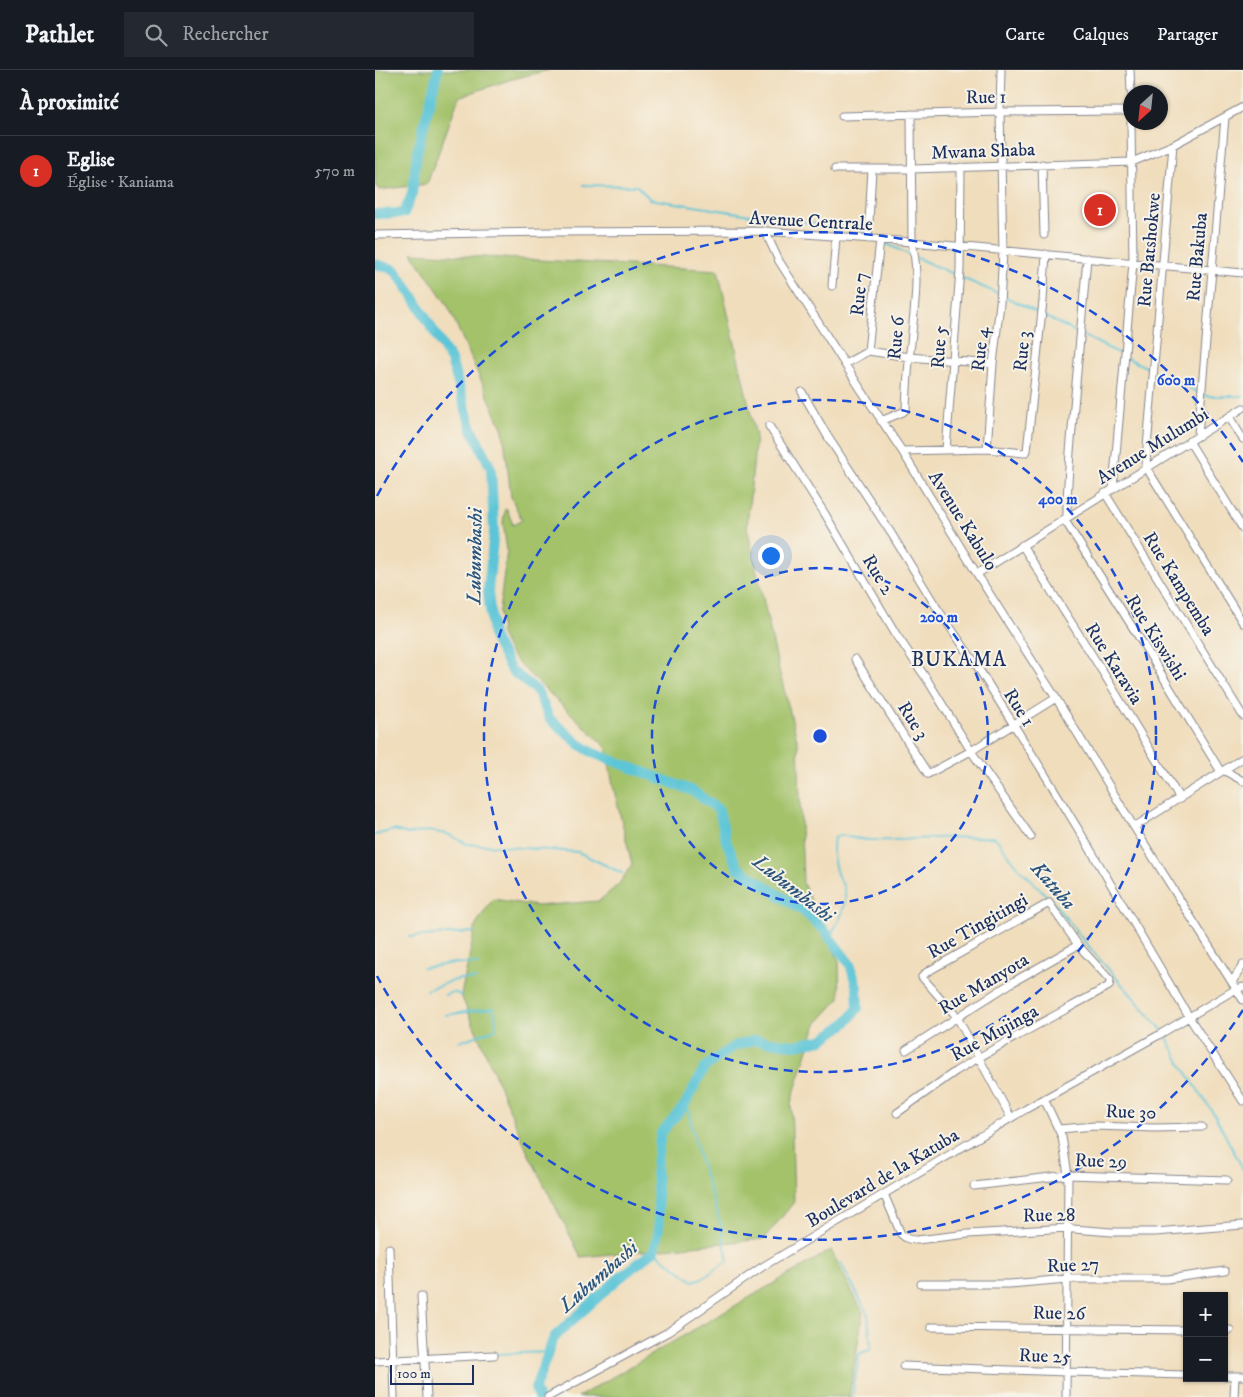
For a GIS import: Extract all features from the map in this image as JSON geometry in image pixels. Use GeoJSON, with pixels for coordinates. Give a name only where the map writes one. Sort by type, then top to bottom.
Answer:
{"type":"FeatureCollection","features":[{"type":"Feature","properties":{"kind":"street","name":"Rue 4"},"geometry":{"type":"LineString","coordinates":[[987,449],[1003,252],[1001,70]]}},
{"type":"Feature","properties":{"kind":"street"},"geometry":{"type":"LineString","coordinates":[[1130,70],[1131,85]]}},
{"type":"Feature","properties":{"kind":"street"},"geometry":{"type":"LineString","coordinates":[[1132,162],[1173,145],[1243,107]]}},
{"type":"Feature","properties":{"kind":"street","name":"Rue 1"},"geometry":{"type":"LineString","coordinates":[[841,116],[1123,111]]}},
{"type":"Feature","properties":{"kind":"street","name":"Rue 6"},"geometry":{"type":"LineString","coordinates":[[881,421],[906,409],[909,357],[917,285],[915,252],[912,242],[911,114]]}},
{"type":"Feature","properties":{"kind":"street","name":"Rue Bakuba"},"geometry":{"type":"LineString","coordinates":[[1198,435],[1225,117]]}},
{"type":"Feature","properties":{"kind":"street"},"geometry":{"type":"LineString","coordinates":[[1113,488],[1133,263],[1131,130]]}},
{"type":"Feature","properties":{"kind":"street","name":"Rue Batshokwe"},"geometry":{"type":"LineString","coordinates":[[1146,467],[1173,145]]}},
{"type":"Feature","properties":{"kind":"street","name":"Mwana Shaba"},"geometry":{"type":"LineString","coordinates":[[835,169],[912,169],[1132,162]]}},
{"type":"Feature","properties":{"kind":"street"},"geometry":{"type":"LineString","coordinates":[[1042,164],[1045,235]]}},
{"type":"Feature","properties":{"kind":"street","name":"Rue 5"},"geometry":{"type":"LineString","coordinates":[[946,450],[961,247],[961,167]]}},
{"type":"Feature","properties":{"kind":"street"},"geometry":{"type":"LineString","coordinates":[[868,239],[873,169]]}},
{"type":"Feature","properties":{"kind":"street","name":"Avenue Centrale"},"geometry":{"type":"LineString","coordinates":[[375,235],[765,231],[912,242],[1243,273]]}},
{"type":"Feature","properties":{"kind":"street","name":"Avenue Kabulo"},"geometry":{"type":"LineString","coordinates":[[765,231],[779,261],[902,451],[977,574],[1057,698],[1134,827],[1237,986],[1243,1000]]}},
{"type":"Feature","properties":{"kind":"street"},"geometry":{"type":"LineString","coordinates":[[832,286],[836,237]]}},
{"type":"Feature","properties":{"kind":"street","name":"Rue 7"},"geometry":{"type":"LineString","coordinates":[[868,351],[880,240]]}},
{"type":"Feature","properties":{"kind":"street","name":"Rue 3"},"geometry":{"type":"LineString","coordinates":[[987,449],[1024,453],[1027,451],[1043,302],[1046,254]]}},
{"type":"Feature","properties":{"kind":"street"},"geometry":{"type":"LineString","coordinates":[[1066,518],[1087,258]]}},
{"type":"Feature","properties":{"kind":"street"},"geometry":{"type":"LineString","coordinates":[[845,364],[868,351],[909,357],[993,364]]}},
{"type":"Feature","properties":{"kind":"street","name":"Rue 1"},"geometry":{"type":"LineString","coordinates":[[802,392],[828,437],[891,533],[937,608],[977,666],[1083,837],[1189,1017],[1243,1101]]}},
{"type":"Feature","properties":{"kind":"street","name":"Avenue Mulumbi"},"geometry":{"type":"LineString","coordinates":[[977,574],[1243,408]]}},
{"type":"Feature","properties":{"kind":"street"},"geometry":{"type":"LineString","coordinates":[[1229,416],[1243,439]]}},
{"type":"Feature","properties":{"kind":"street","name":"Rue 2"},"geometry":{"type":"LineString","coordinates":[[769,426],[825,514],[895,634],[928,681],[971,752],[1031,837]]}},
{"type":"Feature","properties":{"kind":"street"},"geometry":{"type":"LineString","coordinates":[[1189,441],[1243,529]]}},
{"type":"Feature","properties":{"kind":"street"},"geometry":{"type":"LineString","coordinates":[[902,451],[987,449]]}},
{"type":"Feature","properties":{"kind":"street"},"geometry":{"type":"LineString","coordinates":[[1146,467],[1243,623]]}},
{"type":"Feature","properties":{"kind":"street","name":"Rue Kampemba"},"geometry":{"type":"LineString","coordinates":[[1105,493],[1243,716]]}},
{"type":"Feature","properties":{"kind":"street","name":"Rue Kiswishi"},"geometry":{"type":"LineString","coordinates":[[1066,518],[1223,771]]}},
{"type":"Feature","properties":{"kind":"street","name":"Rue Karavia"},"geometry":{"type":"LineString","coordinates":[[1022,545],[1180,799]]}},
{"type":"Feature","properties":{"kind":"street","name":"Rue 3"},"geometry":{"type":"LineString","coordinates":[[855,659],[928,774],[971,752]]}},
{"type":"Feature","properties":{"kind":"street"},"geometry":{"type":"LineString","coordinates":[[971,752],[1057,698]]}},
{"type":"Feature","properties":{"kind":"street"},"geometry":{"type":"LineString","coordinates":[[1134,827],[1243,758]]}},
{"type":"Feature","properties":{"kind":"street"},"geometry":{"type":"LineString","coordinates":[[1223,771],[1243,781]]}},
{"type":"Feature","properties":{"kind":"street","name":"Rue Tingitingi"},"geometry":{"type":"LineString","coordinates":[[957,1017],[922,977],[927,972],[1049,903],[1078,945]]}},
{"type":"Feature","properties":{"kind":"street","name":"Rue Mujinga"},"geometry":{"type":"LineString","coordinates":[[897,1113],[956,1071],[1111,984],[1110,980],[1078,945]]}},
{"type":"Feature","properties":{"kind":"street","name":"Rue Manyota"},"geometry":{"type":"LineString","coordinates":[[906,1050],[1013,982],[1078,945]]}},
{"type":"Feature","properties":{"kind":"street"},"geometry":{"type":"LineString","coordinates":[[1237,986],[1243,966]]}},
{"type":"Feature","properties":{"kind":"street","name":"Boulevard de la Katuba"},"geometry":{"type":"LineString","coordinates":[[550,1396],[668,1332],[763,1268],[884,1194],[1043,1099],[1189,1017],[1237,986]]}},
{"type":"Feature","properties":{"kind":"street"},"geometry":{"type":"LineString","coordinates":[[957,1017],[1011,1118]]}},
{"type":"Feature","properties":{"kind":"street"},"geometry":{"type":"LineString","coordinates":[[1043,1099],[1062,1137],[1068,1175],[1066,1397]]}},
{"type":"Feature","properties":{"kind":"street","name":"Rue 30"},"geometry":{"type":"LineString","coordinates":[[1059,1128],[1095,1126],[1202,1127]]}},
{"type":"Feature","properties":{"kind":"street","name":"Rue 29"},"geometry":{"type":"LineString","coordinates":[[974,1186],[1068,1175],[1227,1180]]}},
{"type":"Feature","properties":{"kind":"street","name":"Rue 28"},"geometry":{"type":"LineString","coordinates":[[884,1194],[901,1234],[908,1240],[967,1234],[1068,1228],[1111,1232],[1155,1232],[1243,1225]]}},
{"type":"Feature","properties":{"kind":"street"},"geometry":{"type":"LineString","coordinates":[[389,1248],[394,1397]]}},
{"type":"Feature","properties":{"kind":"street","name":"Rue 27"},"geometry":{"type":"LineString","coordinates":[[921,1284],[1009,1284],[1067,1279],[1167,1279],[1225,1271]]}},
{"type":"Feature","properties":{"kind":"street"},"geometry":{"type":"LineString","coordinates":[[421,1296],[427,1397]]}},
{"type":"Feature","properties":{"kind":"street","name":"Rue 26"},"geometry":{"type":"LineString","coordinates":[[931,1327],[1183,1330]]}},
{"type":"Feature","properties":{"kind":"street"},"geometry":{"type":"LineString","coordinates":[[375,1360],[493,1355]]}},
{"type":"Feature","properties":{"kind":"street","name":"Rue 25"},"geometry":{"type":"LineString","coordinates":[[903,1366],[1183,1375]]}},
{"type":"Feature","properties":{"kind":"street"},"geometry":{"type":"LineString","coordinates":[[1228,1376],[1243,1376]]}},
{"type":"Feature","properties":{"kind":"street"},"geometry":{"type":"LineString","coordinates":[[1234,1397],[1235,1376]]}},
{"type":"Feature","properties":{"kind":"green space"},"geometry":{"type":"Polygon","coordinates":[[[375,70],[549,70],[509,80],[459,97],[427,184],[379,190],[375,184],[375,70]]]}},
{"type":"Feature","properties":{"kind":"green space"},"geometry":{"type":"Polygon","coordinates":[[[412,253],[718,270],[756,436],[747,527],[779,670],[798,743],[803,883],[839,961],[840,998],[816,1024],[791,1103],[794,1202],[764,1239],[581,1257],[527,1151],[461,995],[476,924],[493,899],[537,906],[599,901],[619,884],[632,864],[613,786],[606,747],[522,667],[510,653],[501,635],[499,611],[507,551],[503,522],[505,509],[507,509],[513,525],[522,520],[511,497],[503,430],[448,306],[412,253]]]}},
{"type":"Feature","properties":{"kind":"green space"},"geometry":{"type":"Polygon","coordinates":[[[831,1250],[863,1313],[849,1397],[578,1397],[831,1250]]]}},
{"type":"Feature","properties":{"kind":"waterway","name":"Lubumbashi"},"geometry":{"type":"LineString","coordinates":[[375,214],[404,213],[412,194],[417,153],[438,70]]}},
{"type":"Feature","properties":{"kind":"waterway"},"geometry":{"type":"LineString","coordinates":[[583,185],[637,186],[650,199],[770,218],[855,228],[865,233]]}},
{"type":"Feature","properties":{"kind":"waterway"},"geometry":{"type":"LineString","coordinates":[[885,243],[912,256]]}},
{"type":"Feature","properties":{"kind":"waterway"},"geometry":{"type":"LineString","coordinates":[[917,258],[958,276]]}},
{"type":"Feature","properties":{"kind":"waterway","name":"Lubumbashi"},"geometry":{"type":"LineString","coordinates":[[375,264],[394,269],[411,293],[451,360],[472,430],[491,468],[494,530],[488,591],[493,637],[511,670],[537,691],[550,719],[579,744],[593,753],[693,791],[719,810],[726,841],[738,868],[803,911],[824,930],[850,964],[857,988],[858,1008],[846,1023],[822,1040],[794,1045],[755,1040],[734,1046],[705,1067],[684,1106],[661,1133],[656,1166],[659,1229],[654,1251],[617,1280],[554,1337],[535,1388],[538,1397]]}},
{"type":"Feature","properties":{"kind":"waterway"},"geometry":{"type":"LineString","coordinates":[[962,278],[999,294]]}},
{"type":"Feature","properties":{"kind":"waterway"},"geometry":{"type":"LineString","coordinates":[[1004,296],[1040,314]]}},
{"type":"Feature","properties":{"kind":"waterway"},"geometry":{"type":"LineString","coordinates":[[1044,316],[1078,333]]}},
{"type":"Feature","properties":{"kind":"waterway"},"geometry":{"type":"LineString","coordinates":[[1082,335],[1122,355]]}},
{"type":"Feature","properties":{"kind":"waterway"},"geometry":{"type":"LineString","coordinates":[[1127,358],[1152,370]]}},
{"type":"Feature","properties":{"kind":"waterway"},"geometry":{"type":"LineString","coordinates":[[1156,372],[1199,393]]}},
{"type":"Feature","properties":{"kind":"waterway"},"geometry":{"type":"LineString","coordinates":[[1203,395],[1243,396]]}},
{"type":"Feature","properties":{"kind":"waterway"},"geometry":{"type":"LineString","coordinates":[[375,835],[394,830],[408,834],[428,831],[448,834],[467,844],[578,852],[622,873]]}},
{"type":"Feature","properties":{"kind":"waterway","name":"Katuba"},"geometry":{"type":"LineString","coordinates":[[829,937],[839,920],[845,901],[843,886],[837,874],[834,860],[834,838],[841,835],[875,840],[995,837],[1018,867],[1051,900],[1095,954],[1164,1032],[1181,1064],[1215,1116],[1243,1169]]}},
{"type":"Feature","properties":{"kind":"waterway"},"geometry":{"type":"LineString","coordinates":[[409,937],[474,932]]}},
{"type":"Feature","properties":{"kind":"waterway"},"geometry":{"type":"LineString","coordinates":[[423,968],[455,963],[479,964]]}},
{"type":"Feature","properties":{"kind":"waterway"},"geometry":{"type":"LineString","coordinates":[[426,990],[459,979],[476,979]]}},
{"type":"Feature","properties":{"kind":"waterway"},"geometry":{"type":"LineString","coordinates":[[445,995],[453,992],[461,995]]}},
{"type":"Feature","properties":{"kind":"waterway"},"geometry":{"type":"LineString","coordinates":[[446,1015],[494,1008],[496,1029],[459,1042]]}},
{"type":"Feature","properties":{"kind":"waterway"},"geometry":{"type":"LineString","coordinates":[[654,1251],[693,1281],[703,1278],[728,1261],[719,1218],[698,1154],[686,1101]]}},
{"type":"Feature","properties":{"kind":"waterway"},"geometry":{"type":"LineString","coordinates":[[841,1263],[868,1315],[871,1349],[859,1354],[852,1397]]}},
{"type":"Feature","properties":{"kind":"waterway"},"geometry":{"type":"LineString","coordinates":[[496,1354],[549,1352]]}},
{"type":"Feature","properties":{"kind":"place","name":"Eglise"},"geometry":{"type":"Point","coordinates":[1100,210]}},
{"type":"Feature","properties":{"kind":"district","name":"BUKAMA"},"geometry":{"type":"Point","coordinates":[959,659]}}]}
